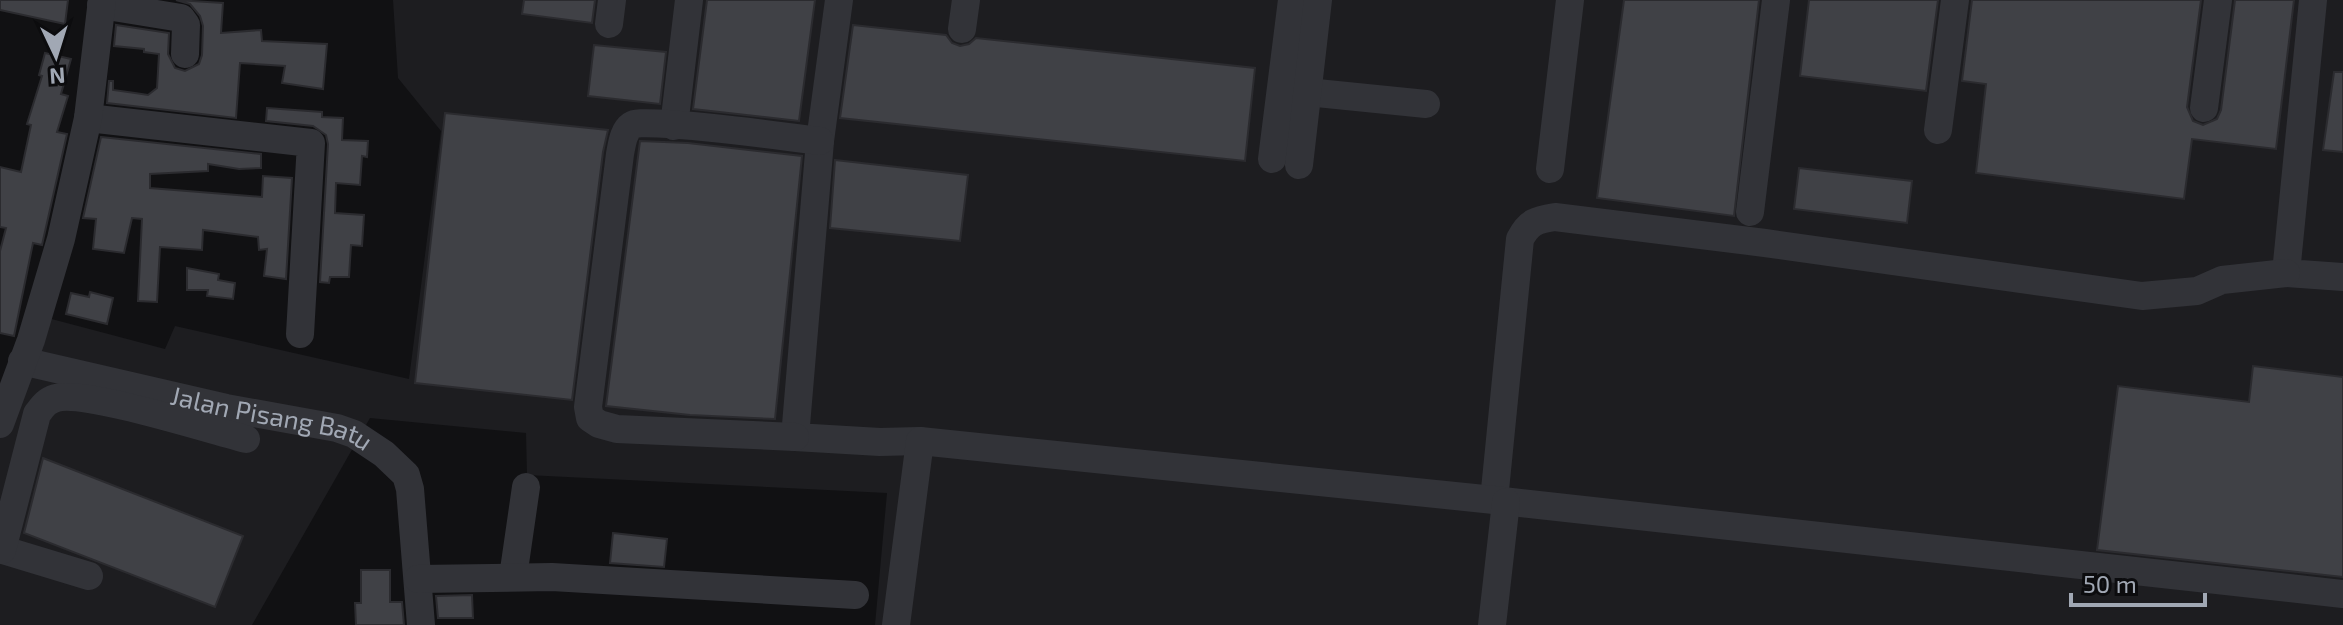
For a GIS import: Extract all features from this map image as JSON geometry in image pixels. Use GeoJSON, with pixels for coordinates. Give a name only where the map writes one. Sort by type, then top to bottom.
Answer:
{"type":"FeatureCollection","features":[{"type":"Feature","properties":{"kind":"street"},"geometry":{"type":"LineString","coordinates":[[674,126],[689,0]]}},
{"type":"Feature","properties":{"kind":"street"},"geometry":{"type":"LineString","coordinates":[[795,437],[820,141],[839,0]]}},
{"type":"Feature","properties":{"kind":"street"},"geometry":{"type":"LineString","coordinates":[[962,29],[966,0]]}},
{"type":"Feature","properties":{"kind":"street"},"geometry":{"type":"LineString","coordinates":[[1292,0],[1285,162],[1307,92],[1318,0]]}},
{"type":"Feature","properties":{"kind":"street"},"geometry":{"type":"LineString","coordinates":[[1550,169],[1570,0]]}},
{"type":"Feature","properties":{"kind":"street"},"geometry":{"type":"LineString","coordinates":[[1750,212],[1776,0]]}},
{"type":"Feature","properties":{"kind":"street"},"geometry":{"type":"LineString","coordinates":[[1938,130],[1955,0]]}},
{"type":"Feature","properties":{"kind":"street"},"geometry":{"type":"LineString","coordinates":[[2204,108],[2218,0]]}},
{"type":"Feature","properties":{"kind":"street"},"geometry":{"type":"LineString","coordinates":[[2286,273],[2313,0]]}},
{"type":"Feature","properties":{"kind":"street"},"geometry":{"type":"LineString","coordinates":[[3,407],[22,361],[61,239],[88,118],[102,2],[181,18],[187,31],[185,54]]}},
{"type":"Feature","properties":{"kind":"street"},"geometry":{"type":"LineString","coordinates":[[1307,92],[1426,104]]}},
{"type":"Feature","properties":{"kind":"street"},"geometry":{"type":"LineString","coordinates":[[88,118],[311,143],[300,334]]}},
{"type":"Feature","properties":{"kind":"street"},"geometry":{"type":"LineString","coordinates":[[820,141],[674,126],[631,125],[622,144],[588,407],[590,418],[599,424],[635,431],[880,442],[920,441],[2343,594]]}},
{"type":"Feature","properties":{"kind":"street"},"geometry":{"type":"LineString","coordinates":[[1492,625],[1520,239],[1526,226],[1536,220],[1555,217],[1765,243],[2142,296],[2197,291],[2222,280],[2286,273],[2343,277]]}},
{"type":"Feature","properties":{"kind":"street","name":"Jalan Pisang Batu"},"geometry":{"type":"LineString","coordinates":[[22,361],[137,389],[337,428],[354,434],[384,454],[406,475],[410,489],[421,625]]}},
{"type":"Feature","properties":{"kind":"street"},"geometry":{"type":"LineString","coordinates":[[89,576],[1,550],[37,414],[45,404],[58,398],[72,397],[246,439]]}},
{"type":"Feature","properties":{"kind":"street"},"geometry":{"type":"LineString","coordinates":[[896,625],[920,441]]}},
{"type":"Feature","properties":{"kind":"street"},"geometry":{"type":"LineString","coordinates":[[513,577],[526,487]]}},
{"type":"Feature","properties":{"kind":"street"},"geometry":{"type":"LineString","coordinates":[[418,579],[513,577],[610,580],[855,595]]}},
{"type":"Feature","properties":{"kind":"shaded area"},"geometry":{"type":"Polygon","coordinates":[[[393,0],[2343,0],[2343,625],[875,625],[887,493],[527,475],[526,433],[370,418],[252,625],[0,625],[0,426],[44,317],[165,349],[175,326],[409,379],[441,131],[398,78],[393,0]]]}},
{"type":"Feature","properties":{"kind":"building"},"geometry":{"type":"Polygon","coordinates":[[[0,0],[68,0],[65,24],[0,10],[0,0]]]}},
{"type":"Feature","properties":{"kind":"building"},"geometry":{"type":"Polygon","coordinates":[[[176,0],[223,3],[221,33],[261,30],[262,41],[327,44],[323,89],[282,83],[285,66],[240,63],[236,118],[107,103],[109,81],[113,81],[113,90],[148,95],[157,88],[159,54],[114,46],[116,25],[169,33],[168,54],[175,68],[185,71],[199,64],[203,26],[200,16],[190,4],[176,0]]]}},
{"type":"Feature","properties":{"kind":"building"},"geometry":{"type":"Polygon","coordinates":[[[524,0],[595,0],[592,23],[522,14],[524,0]]]}},
{"type":"Feature","properties":{"kind":"building"},"geometry":{"type":"Polygon","coordinates":[[[707,0],[815,0],[799,121],[693,109],[707,0]]]}},
{"type":"Feature","properties":{"kind":"building"},"geometry":{"type":"Polygon","coordinates":[[[1624,0],[1759,0],[1734,216],[1597,198],[1624,0]]]}},
{"type":"Feature","properties":{"kind":"building"},"geometry":{"type":"Polygon","coordinates":[[[1809,0],[1938,0],[1926,91],[1800,76],[1809,0]]]}},
{"type":"Feature","properties":{"kind":"building"},"geometry":{"type":"Polygon","coordinates":[[[1972,0],[2201,0],[2187,107],[2193,121],[2203,125],[2217,119],[2221,110],[2235,0],[2294,0],[2276,149],[2192,139],[2184,199],[1976,173],[1986,84],[1962,81],[1972,0]]]}},
{"type":"Feature","properties":{"kind":"building"},"geometry":{"type":"Polygon","coordinates":[[[853,25],[946,35],[952,43],[960,46],[976,38],[1255,68],[1245,161],[840,118],[853,25]]]}},
{"type":"Feature","properties":{"kind":"building"},"geometry":{"type":"Polygon","coordinates":[[[594,45],[666,52],[660,104],[588,96],[594,45]]]}},
{"type":"Feature","properties":{"kind":"building"},"geometry":{"type":"Polygon","coordinates":[[[45,53],[71,59],[61,94],[68,96],[57,132],[67,134],[42,245],[33,243],[14,336],[0,333],[0,251],[6,228],[0,227],[0,167],[21,172],[31,125],[27,124],[42,76],[39,75],[45,53]]]}},
{"type":"Feature","properties":{"kind":"building"},"geometry":{"type":"Polygon","coordinates":[[[2334,72],[2343,72],[2343,152],[2323,150],[2334,72]]]}},
{"type":"Feature","properties":{"kind":"building"},"geometry":{"type":"Polygon","coordinates":[[[267,108],[322,112],[322,117],[343,118],[342,140],[368,141],[367,157],[362,156],[360,185],[336,183],[335,213],[364,215],[362,246],[351,245],[349,277],[330,277],[329,283],[320,282],[326,135],[313,126],[266,121],[267,108]]]}},
{"type":"Feature","properties":{"kind":"building"},"geometry":{"type":"Polygon","coordinates":[[[445,113],[608,130],[572,400],[415,383],[445,113]]]}},
{"type":"Feature","properties":{"kind":"building"},"geometry":{"type":"Polygon","coordinates":[[[101,137],[261,154],[261,168],[239,169],[208,164],[208,171],[150,174],[150,188],[262,197],[263,176],[292,178],[286,279],[264,276],[267,249],[259,250],[258,237],[203,230],[202,250],[160,247],[157,302],[138,301],[142,219],[132,218],[124,253],[93,249],[96,219],[83,218],[101,137]]]}},
{"type":"Feature","properties":{"kind":"building"},"geometry":{"type":"Polygon","coordinates":[[[640,141],[688,143],[802,156],[775,419],[690,415],[606,406],[640,141]]]}},
{"type":"Feature","properties":{"kind":"building"},"geometry":{"type":"Polygon","coordinates":[[[835,160],[968,175],[960,241],[830,228],[835,160]]]}},
{"type":"Feature","properties":{"kind":"building"},"geometry":{"type":"Polygon","coordinates":[[[1799,168],[1912,181],[1907,223],[1794,209],[1799,168]]]}},
{"type":"Feature","properties":{"kind":"building"},"geometry":{"type":"Polygon","coordinates":[[[187,268],[219,274],[218,280],[235,283],[233,299],[207,296],[208,290],[187,290],[187,268]]]}},
{"type":"Feature","properties":{"kind":"building"},"geometry":{"type":"Polygon","coordinates":[[[90,292],[113,298],[107,324],[66,314],[71,293],[89,297],[90,292]]]}},
{"type":"Feature","properties":{"kind":"building"},"geometry":{"type":"Polygon","coordinates":[[[2253,366],[2343,377],[2343,577],[2097,550],[2118,386],[2249,402],[2253,366]]]}},
{"type":"Feature","properties":{"kind":"building"},"geometry":{"type":"Polygon","coordinates":[[[43,458],[243,536],[215,607],[24,533],[43,458]]]}},
{"type":"Feature","properties":{"kind":"building"},"geometry":{"type":"Polygon","coordinates":[[[613,533],[667,539],[664,567],[610,563],[613,533]]]}},
{"type":"Feature","properties":{"kind":"building"},"geometry":{"type":"Polygon","coordinates":[[[361,570],[390,570],[390,602],[402,602],[404,625],[356,625],[355,603],[361,603],[361,570]]]}},
{"type":"Feature","properties":{"kind":"building"},"geometry":{"type":"Polygon","coordinates":[[[472,595],[473,618],[438,618],[436,596],[472,595]]]}}]}
